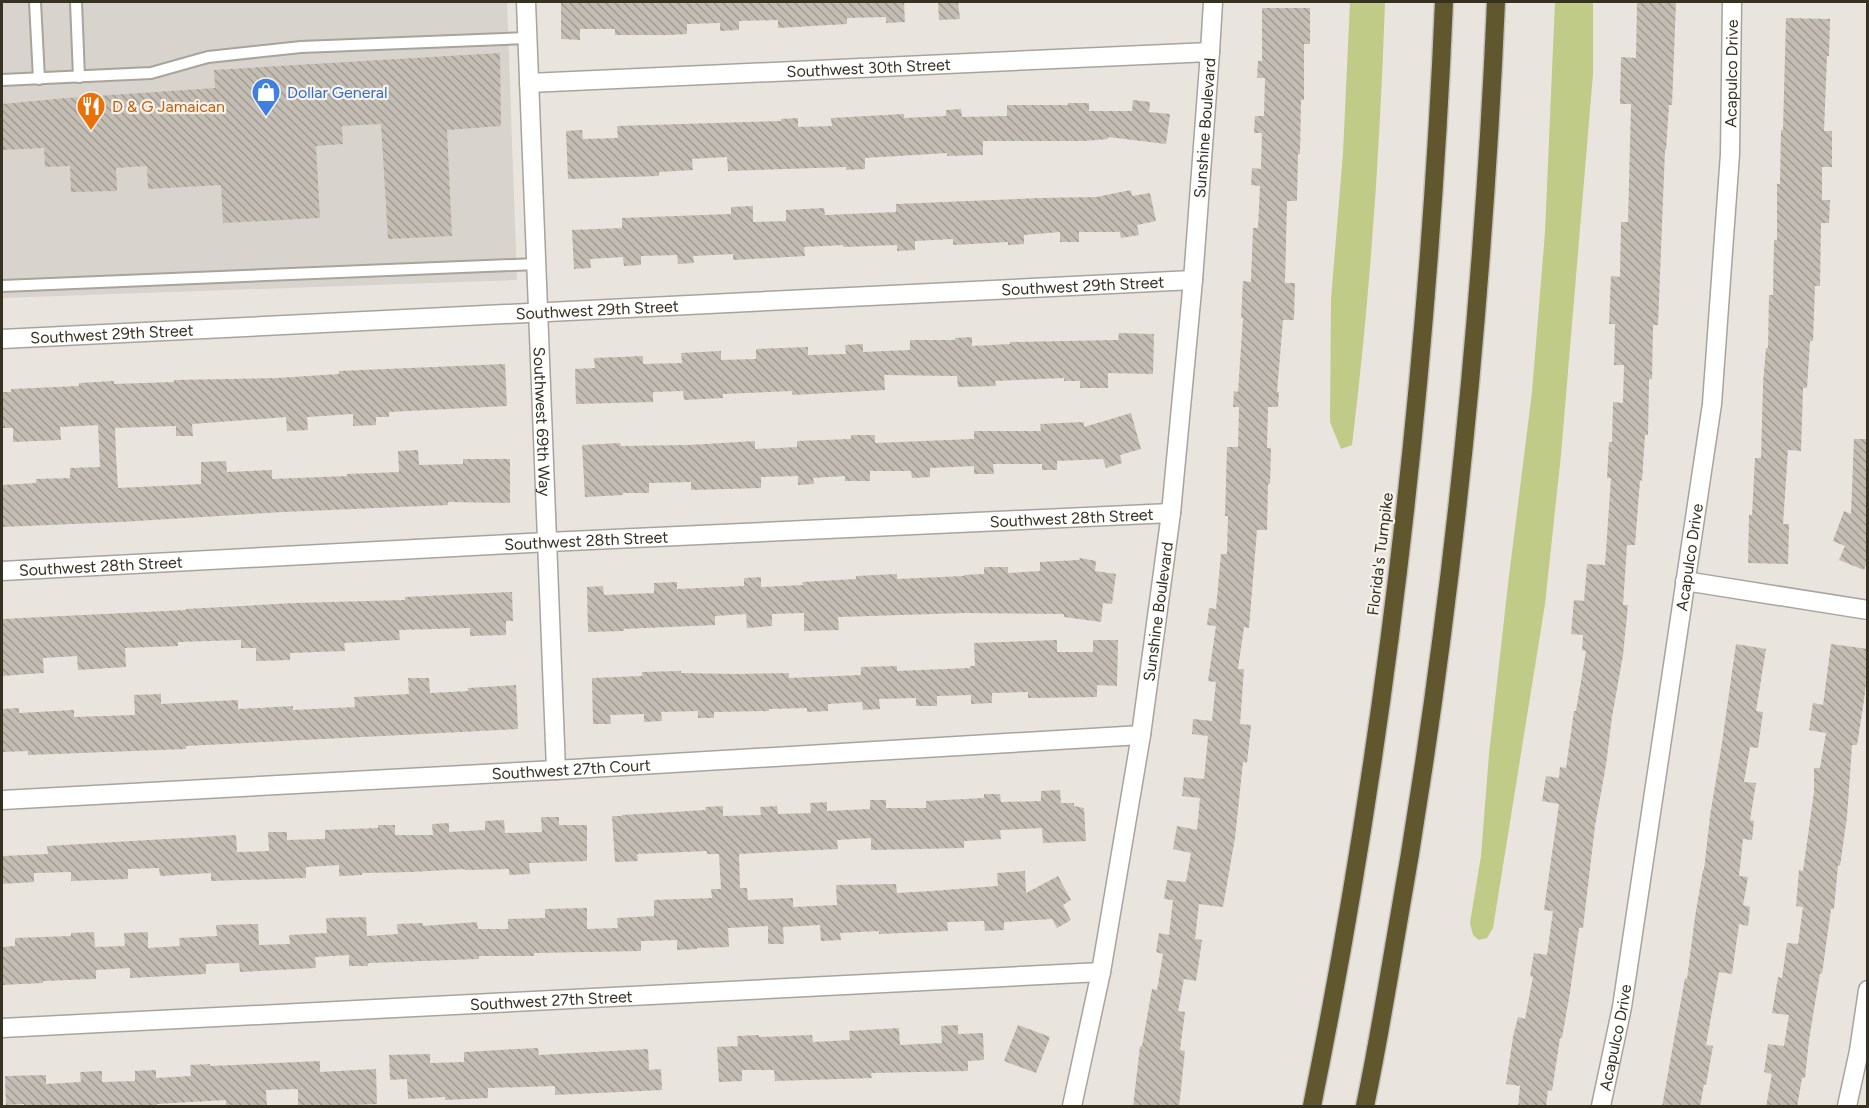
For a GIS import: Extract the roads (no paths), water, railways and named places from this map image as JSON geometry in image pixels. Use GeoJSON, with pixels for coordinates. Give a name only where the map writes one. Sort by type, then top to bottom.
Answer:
{"type":"FeatureCollection","features":[{"type":"Feature","properties":{"kind":"highway","name":"Florida's Turnpike"},"geometry":{"type":"LineString","coordinates":[[1312,1107],[1363,821],[1404,521],[1428,269],[1444,2]]}},
{"type":"Feature","properties":{"kind":"highway"},"geometry":{"type":"LineString","coordinates":[[1365,1107],[1418,808],[1451,571],[1470,397],[1483,242],[1496,2]]}},
{"type":"Feature","properties":{"kind":"street","name":"Southwest 69th Way"},"geometry":{"type":"LineString","coordinates":[[526,2],[556,770]]}},
{"type":"Feature","properties":{"kind":"street","name":"Sunshine Boulevard"},"geometry":{"type":"LineString","coordinates":[[1072,1107],[1101,972],[1141,735],[1171,513],[1193,280],[1213,2]]}},
{"type":"Feature","properties":{"kind":"street","name":"Acapulco Drive"},"geometry":{"type":"LineString","coordinates":[[1601,1107],[1622,1007],[1712,404],[1730,154],[1731,2]]}},
{"type":"Feature","properties":{"kind":"street","name":"Southwest 30th Street"},"geometry":{"type":"LineString","coordinates":[[529,83],[1210,52]]}},
{"type":"Feature","properties":{"kind":"street","name":"Southwest 29th Street"},"geometry":{"type":"LineString","coordinates":[[2,339],[1193,280]]}},
{"type":"Feature","properties":{"kind":"street","name":"Southwest 28th Street"},"geometry":{"type":"LineString","coordinates":[[2,572],[548,542],[1171,513]]}},
{"type":"Feature","properties":{"kind":"street"},"geometry":{"type":"LineString","coordinates":[[1685,581],[1868,610]]}},
{"type":"Feature","properties":{"kind":"street","name":"Southwest 27th Court"},"geometry":{"type":"LineString","coordinates":[[2,800],[1141,735]]}},
{"type":"Feature","properties":{"kind":"street","name":"Southwest 27th Street"},"geometry":{"type":"LineString","coordinates":[[2,1028],[1101,972]]}},
{"type":"Feature","properties":{"kind":"street"},"geometry":{"type":"LineString","coordinates":[[1847,1107],[1859,1051],[1868,990]]}},
{"type":"Feature","properties":{"kind":"lane"},"geometry":{"type":"LineString","coordinates":[[35,2],[39,79]]}},
{"type":"Feature","properties":{"kind":"lane"},"geometry":{"type":"LineString","coordinates":[[76,2],[79,77]]}},
{"type":"Feature","properties":{"kind":"lane"},"geometry":{"type":"LineString","coordinates":[[2,80],[151,72],[208,57],[301,47],[527,38]]}},
{"type":"Feature","properties":{"kind":"lane"},"geometry":{"type":"LineString","coordinates":[[2,286],[536,264]]}},
{"type":"Feature","properties":{"kind":"place","name":"Dollar General"},"geometry":{"type":"Point","coordinates":[266,118]}},
{"type":"Feature","properties":{"kind":"place","name":"D & G Jamaican"},"geometry":{"type":"Point","coordinates":[91,132]}}]}
